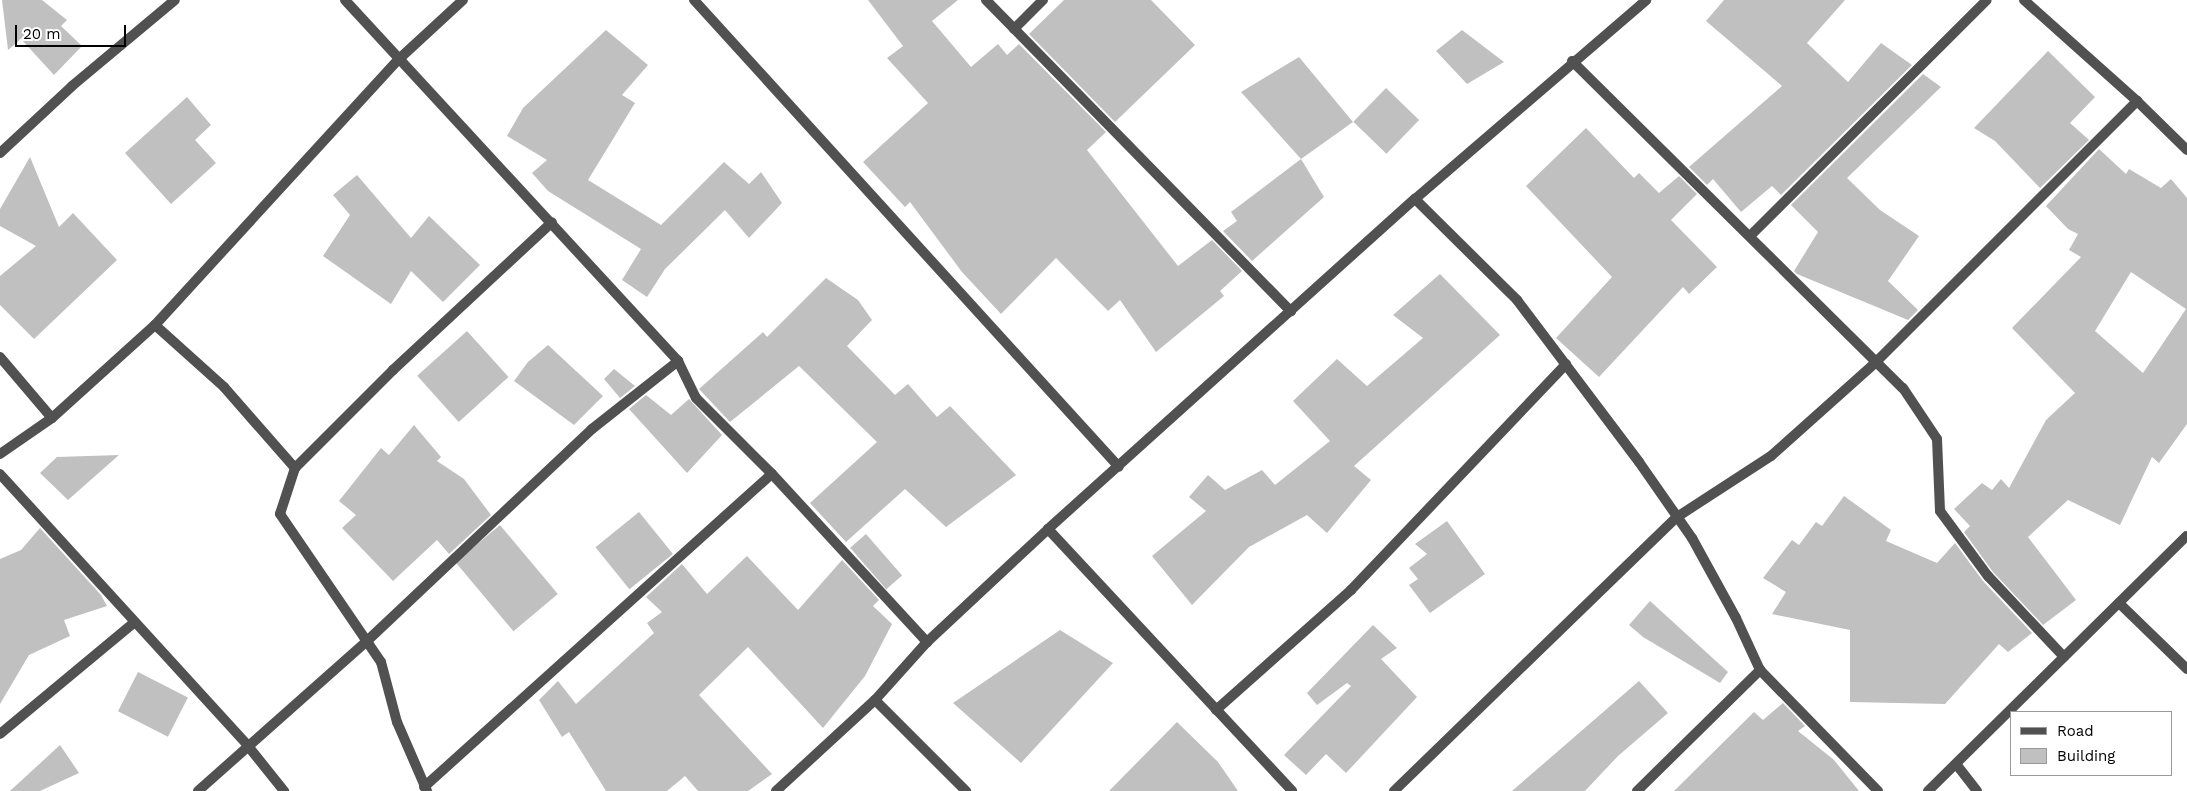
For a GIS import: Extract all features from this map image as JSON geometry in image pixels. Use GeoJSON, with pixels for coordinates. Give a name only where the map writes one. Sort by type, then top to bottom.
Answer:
{"type":"FeatureCollection","features":[{"type":"Feature","properties":{"kind":"street"},"geometry":{"type":"LineString","coordinates":[[0,153],[72,86],[175,0]]}},
{"type":"Feature","properties":{"kind":"street"},"geometry":{"type":"LineString","coordinates":[[345,0],[552,222],[678,361],[696,398],[772,474],[927,642]]}},
{"type":"Feature","properties":{"kind":"street"},"geometry":{"type":"LineString","coordinates":[[0,454],[52,418],[155,325],[399,59],[462,0]]}},
{"type":"Feature","properties":{"kind":"street"},"geometry":{"type":"LineString","coordinates":[[694,0],[1119,467]]}},
{"type":"Feature","properties":{"kind":"street"},"geometry":{"type":"LineString","coordinates":[[986,0],[1291,311]]}},
{"type":"Feature","properties":{"kind":"street"},"geometry":{"type":"LineString","coordinates":[[1014,29],[1043,0]]}},
{"type":"Feature","properties":{"kind":"street"},"geometry":{"type":"LineString","coordinates":[[776,791],[875,700],[927,642],[1048,529],[1415,199],[1572,61],[1646,0]]}},
{"type":"Feature","properties":{"kind":"street"},"geometry":{"type":"LineString","coordinates":[[1750,236],[1987,0]]}},
{"type":"Feature","properties":{"kind":"street"},"geometry":{"type":"LineString","coordinates":[[2024,0],[2137,101],[2187,150]]}},
{"type":"Feature","properties":{"kind":"street"},"geometry":{"type":"LineString","coordinates":[[1572,61],[1750,236],[1875,363],[1903,388],[1937,439],[1940,511],[1988,576],[2064,657]]}},
{"type":"Feature","properties":{"kind":"street"},"geometry":{"type":"LineString","coordinates":[[1394,791],[1677,517],[1771,456],[1875,363],[2137,101]]}},
{"type":"Feature","properties":{"kind":"street"},"geometry":{"type":"LineString","coordinates":[[1415,199],[1517,300],[1566,364],[1677,517],[1736,618],[1760,670],[1878,791]]}},
{"type":"Feature","properties":{"kind":"street"},"geometry":{"type":"LineString","coordinates":[[552,222],[394,370],[295,468],[280,514],[381,662],[397,722],[426,789],[772,474]]}},
{"type":"Feature","properties":{"kind":"street"},"geometry":{"type":"LineString","coordinates":[[155,325],[224,387],[295,468]]}},
{"type":"Feature","properties":{"kind":"street"},"geometry":{"type":"LineString","coordinates":[[0,356],[52,418]]}},
{"type":"Feature","properties":{"kind":"street"},"geometry":{"type":"LineString","coordinates":[[198,791],[367,641],[592,429],[678,361]]}},
{"type":"Feature","properties":{"kind":"street"},"geometry":{"type":"LineString","coordinates":[[1216,710],[1350,590],[1566,364]]}},
{"type":"Feature","properties":{"kind":"street"},"geometry":{"type":"LineString","coordinates":[[0,474],[248,746],[284,791]]}},
{"type":"Feature","properties":{"kind":"street"},"geometry":{"type":"LineString","coordinates":[[1048,529],[1292,791]]}},
{"type":"Feature","properties":{"kind":"street"},"geometry":{"type":"LineString","coordinates":[[1928,791],[2187,536]]}},
{"type":"Feature","properties":{"kind":"street"},"geometry":{"type":"LineString","coordinates":[[2119,603],[2187,669]]}},
{"type":"Feature","properties":{"kind":"street"},"geometry":{"type":"LineString","coordinates":[[0,734],[135,622]]}},
{"type":"Feature","properties":{"kind":"street"},"geometry":{"type":"LineString","coordinates":[[1636,791],[1760,670]]}},
{"type":"Feature","properties":{"kind":"street"},"geometry":{"type":"LineString","coordinates":[[875,700],[966,791]]}},
{"type":"Feature","properties":{"kind":"street"},"geometry":{"type":"LineString","coordinates":[[1956,764],[1977,791]]}},
{"type":"Feature","properties":{"kind":"building"},"geometry":{"type":"Polygon","coordinates":[[[2,0],[42,0],[67,20],[61,26],[82,46],[54,75],[21,39],[8,50],[2,0]]]}},
{"type":"Feature","properties":{"kind":"building"},"geometry":{"type":"Polygon","coordinates":[[[868,0],[958,0],[932,21],[971,67],[998,44],[1007,55],[1019,44],[1106,132],[1087,150],[1178,266],[1212,240],[1242,271],[1220,291],[1224,296],[1156,352],[1120,300],[1108,311],[1056,258],[1001,314],[962,272],[910,202],[905,207],[863,162],[928,103],[887,58],[903,46],[868,0]]]}},
{"type":"Feature","properties":{"kind":"building"},"geometry":{"type":"Polygon","coordinates":[[[1064,0],[1151,0],[1195,45],[1115,122],[1029,34],[1064,0]]]}},
{"type":"Feature","properties":{"kind":"building"},"geometry":{"type":"Polygon","coordinates":[[[1724,0],[1845,0],[1807,43],[1848,82],[1881,43],[1912,65],[1781,195],[1772,186],[1741,212],[1713,179],[1707,185],[1689,167],[1782,86],[1706,21],[1724,0]]]}},
{"type":"Feature","properties":{"kind":"building"},"geometry":{"type":"Polygon","coordinates":[[[606,30],[648,65],[622,95],[635,103],[588,180],[661,225],[724,162],[749,184],[761,172],[782,203],[749,238],[725,210],[665,269],[647,297],[622,280],[641,249],[548,191],[532,173],[547,160],[507,136],[523,108],[606,30]]]}},
{"type":"Feature","properties":{"kind":"building"},"geometry":{"type":"Polygon","coordinates":[[[1462,30],[1504,62],[1467,84],[1436,51],[1462,30]]]}},
{"type":"Feature","properties":{"kind":"building"},"geometry":{"type":"Polygon","coordinates":[[[2048,51],[2095,97],[2070,123],[2089,140],[2040,188],[1995,141],[1974,128],[2048,51]]]}},
{"type":"Feature","properties":{"kind":"building"},"geometry":{"type":"Polygon","coordinates":[[[1299,57],[1353,122],[1301,159],[1241,92],[1299,57]]]}},
{"type":"Feature","properties":{"kind":"building"},"geometry":{"type":"Polygon","coordinates":[[[1923,74],[1941,87],[1847,178],[1880,210],[1919,236],[1888,281],[1918,310],[1908,320],[1797,274],[1794,271],[1818,232],[1791,205],[1923,74]]]}},
{"type":"Feature","properties":{"kind":"building"},"geometry":{"type":"Polygon","coordinates":[[[1386,88],[1419,120],[1386,154],[1353,122],[1386,88]]]}},
{"type":"Feature","properties":{"kind":"building"},"geometry":{"type":"Polygon","coordinates":[[[187,97],[211,125],[195,140],[216,163],[171,204],[125,153],[187,97]]]}},
{"type":"Feature","properties":{"kind":"building"},"geometry":{"type":"Polygon","coordinates":[[[1586,128],[1634,178],[1639,173],[1659,193],[1679,176],[1697,194],[1671,220],[1717,267],[1689,294],[1683,287],[1599,377],[1556,338],[1612,277],[1526,186],[1586,128]]]}},
{"type":"Feature","properties":{"kind":"building"},"geometry":{"type":"Polygon","coordinates":[[[2099,149],[2126,174],[2129,169],[2161,188],[2171,179],[2187,198],[2187,424],[2159,463],[2152,457],[2120,525],[2068,500],[2028,537],[2076,600],[2043,625],[1993,572],[1964,532],[1970,526],[1954,509],[1982,483],[1992,490],[2001,479],[2009,488],[2046,420],[2075,393],[2012,328],[2081,257],[2069,250],[2078,234],[2068,229],[2046,206],[2099,149]],[[2131,272],[2095,331],[2143,373],[2186,309],[2131,272]]]}},
{"type":"Feature","properties":{"kind":"building"},"geometry":{"type":"Polygon","coordinates":[[[30,157],[59,227],[73,213],[117,260],[34,339],[0,305],[0,276],[36,246],[0,226],[0,209],[30,157]]]}},
{"type":"Feature","properties":{"kind":"building"},"geometry":{"type":"Polygon","coordinates":[[[1301,159],[1324,197],[1252,261],[1223,231],[1237,221],[1231,212],[1301,159]]]}},
{"type":"Feature","properties":{"kind":"building"},"geometry":{"type":"Polygon","coordinates":[[[357,175],[411,238],[429,216],[480,265],[443,302],[411,271],[391,304],[323,256],[350,215],[333,195],[357,175]]]}},
{"type":"Feature","properties":{"kind":"building"},"geometry":{"type":"Polygon","coordinates":[[[1440,274],[1500,335],[1354,466],[1371,480],[1327,533],[1307,515],[1249,547],[1192,605],[1152,556],[1206,511],[1189,497],[1208,475],[1225,490],[1262,470],[1275,485],[1330,441],[1293,401],[1337,359],[1367,386],[1423,338],[1393,315],[1440,274]]]}},
{"type":"Feature","properties":{"kind":"building"},"geometry":{"type":"Polygon","coordinates":[[[826,278],[858,300],[872,320],[847,346],[895,395],[908,384],[937,417],[950,406],[1016,475],[946,527],[905,489],[846,542],[810,503],[877,442],[799,366],[730,422],[699,389],[763,332],[767,337],[826,278]]]}},
{"type":"Feature","properties":{"kind":"building"},"geometry":{"type":"Polygon","coordinates":[[[467,331],[508,377],[459,422],[417,376],[467,331]]]}},
{"type":"Feature","properties":{"kind":"building"},"geometry":{"type":"Polygon","coordinates":[[[548,345],[603,396],[574,425],[514,381],[528,362],[548,345]]]}},
{"type":"Feature","properties":{"kind":"building"},"geometry":{"type":"Polygon","coordinates":[[[614,369],[635,386],[620,398],[604,379],[614,369]]]}},
{"type":"Feature","properties":{"kind":"building"},"geometry":{"type":"Polygon","coordinates":[[[646,395],[671,415],[689,399],[722,435],[687,473],[629,409],[646,395]]]}},
{"type":"Feature","properties":{"kind":"building"},"geometry":{"type":"Polygon","coordinates":[[[414,425],[441,457],[437,461],[464,479],[491,515],[449,554],[437,540],[393,581],[342,528],[356,515],[339,501],[381,448],[389,455],[414,425]]]}},
{"type":"Feature","properties":{"kind":"building"},"geometry":{"type":"Polygon","coordinates":[[[119,455],[68,500],[40,473],[57,457],[119,455]]]}},
{"type":"Feature","properties":{"kind":"building"},"geometry":{"type":"Polygon","coordinates":[[[1844,496],[1891,530],[1886,541],[1937,563],[1955,543],[1983,581],[2032,633],[2008,652],[1999,644],[1945,704],[1850,702],[1850,630],[1772,614],[1786,592],[1763,578],[1792,540],[1799,545],[1816,522],[1822,526],[1844,496]]]}},
{"type":"Feature","properties":{"kind":"building"},"geometry":{"type":"Polygon","coordinates":[[[639,512],[673,554],[629,589],[595,547],[639,512]]]}},
{"type":"Feature","properties":{"kind":"building"},"geometry":{"type":"Polygon","coordinates":[[[1447,521],[1485,574],[1430,613],[1409,585],[1418,579],[1409,568],[1427,554],[1415,544],[1447,521]]]}},
{"type":"Feature","properties":{"kind":"building"},"geometry":{"type":"Polygon","coordinates":[[[500,525],[558,594],[513,631],[456,562],[500,525]]]}},
{"type":"Feature","properties":{"kind":"building"},"geometry":{"type":"Polygon","coordinates":[[[40,528],[101,595],[107,606],[64,620],[70,636],[29,655],[0,704],[0,559],[21,550],[40,528]]]}},
{"type":"Feature","properties":{"kind":"building"},"geometry":{"type":"Polygon","coordinates":[[[866,534],[902,576],[886,589],[850,548],[866,534]]]}},
{"type":"Feature","properties":{"kind":"building"},"geometry":{"type":"Polygon","coordinates":[[[747,556],[798,610],[842,560],[879,600],[873,606],[892,624],[865,676],[823,728],[748,647],[699,695],[772,774],[748,791],[698,791],[685,776],[667,791],[606,791],[569,732],[562,737],[539,700],[558,681],[576,704],[654,633],[647,623],[662,612],[646,597],[682,564],[707,594],[747,556]]]}},
{"type":"Feature","properties":{"kind":"building"},"geometry":{"type":"Polygon","coordinates":[[[1650,601],[1728,672],[1720,683],[1643,637],[1629,625],[1650,601]]]}},
{"type":"Feature","properties":{"kind":"building"},"geometry":{"type":"Polygon","coordinates":[[[1373,625],[1397,648],[1381,659],[1417,697],[1346,773],[1326,754],[1306,775],[1284,755],[1351,686],[1347,683],[1317,705],[1307,693],[1373,625]]]}},
{"type":"Feature","properties":{"kind":"building"},"geometry":{"type":"Polygon","coordinates":[[[1060,630],[1113,663],[1021,763],[953,703],[1060,630]]]}},
{"type":"Feature","properties":{"kind":"building"},"geometry":{"type":"Polygon","coordinates":[[[138,672],[188,697],[168,737],[118,711],[138,672]]]}},
{"type":"Feature","properties":{"kind":"building"},"geometry":{"type":"Polygon","coordinates":[[[1639,681],[1668,713],[1618,756],[1585,791],[1512,791],[1639,681]]]}},
{"type":"Feature","properties":{"kind":"building"},"geometry":{"type":"Polygon","coordinates":[[[1783,703],[1805,726],[1798,731],[1834,760],[1859,791],[1674,791],[1754,712],[1763,720],[1783,703]]]}},
{"type":"Feature","properties":{"kind":"building"},"geometry":{"type":"Polygon","coordinates":[[[1177,722],[1218,762],[1238,791],[1109,791],[1177,722]]]}},
{"type":"Feature","properties":{"kind":"building"},"geometry":{"type":"Polygon","coordinates":[[[60,745],[79,773],[40,791],[10,791],[60,745]]]}}]}
